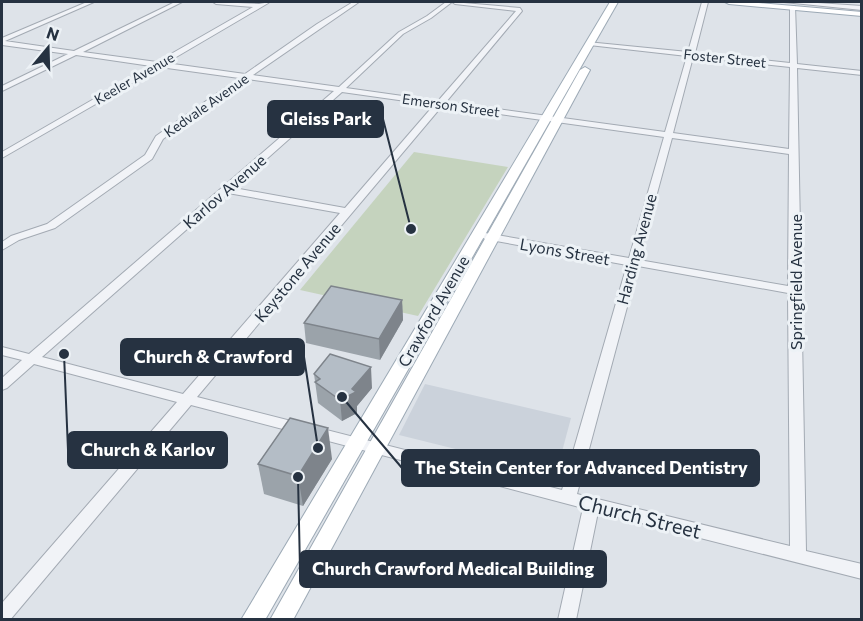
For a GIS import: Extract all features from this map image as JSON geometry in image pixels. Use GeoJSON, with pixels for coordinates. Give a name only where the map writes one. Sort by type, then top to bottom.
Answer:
{"type":"FeatureCollection","features":[{"type":"Feature","properties":{"kind":"main road","name":"Crawford Avenue"},"geometry":{"type":"LineString","coordinates":[[252,620],[477,235],[551,119],[594,44],[614,2]]}},
{"type":"Feature","properties":{"kind":"main road","name":"Crawford Avenue"},"geometry":{"type":"LineString","coordinates":[[594,44],[623,2]]}},
{"type":"Feature","properties":{"kind":"main road"},"geometry":{"type":"LineString","coordinates":[[729,2],[790,4],[861,14]]}},
{"type":"Feature","properties":{"kind":"main road","name":"Crawford Avenue"},"geometry":{"type":"LineString","coordinates":[[281,620],[492,238],[551,119]]}},
{"type":"Feature","properties":{"kind":"street"},"geometry":{"type":"LineString","coordinates":[[2,42],[91,2]]}},
{"type":"Feature","properties":{"kind":"street"},"geometry":{"type":"LineString","coordinates":[[2,89],[179,2]]}},
{"type":"Feature","properties":{"kind":"street"},"geometry":{"type":"LineString","coordinates":[[216,2],[259,6]]}},
{"type":"Feature","properties":{"kind":"street","name":"Keeler Avenue"},"geometry":{"type":"LineString","coordinates":[[4,152],[267,2]]}},
{"type":"Feature","properties":{"kind":"street","name":"Kedvale Avenue"},"geometry":{"type":"LineString","coordinates":[[2,247],[15,238],[51,226],[149,157],[159,138],[356,2]]}},
{"type":"Feature","properties":{"kind":"street","name":"Karlov Avenue"},"geometry":{"type":"LineString","coordinates":[[2,386],[340,90],[405,30],[429,17],[449,2]]}},
{"type":"Feature","properties":{"kind":"street","name":"Keystone Avenue"},"geometry":{"type":"LineString","coordinates":[[2,616],[520,12],[519,9],[455,2]]}},
{"type":"Feature","properties":{"kind":"street","name":"Harding Avenue"},"geometry":{"type":"LineString","coordinates":[[568,498],[705,2]]}},
{"type":"Feature","properties":{"kind":"street"},"geometry":{"type":"LineString","coordinates":[[790,4],[861,8]]}},
{"type":"Feature","properties":{"kind":"street","name":"Springfield Avenue"},"geometry":{"type":"LineString","coordinates":[[790,4],[793,66],[798,556]]}},
{"type":"Feature","properties":{"kind":"street","name":"Emerson Street"},"geometry":{"type":"LineString","coordinates":[[2,42],[794,152]]}},
{"type":"Feature","properties":{"kind":"street","name":"Foster Street"},"geometry":{"type":"LineString","coordinates":[[594,44],[861,73]]}},
{"type":"Feature","properties":{"kind":"street"},"geometry":{"type":"LineString","coordinates":[[225,189],[349,212]]}},
{"type":"Feature","properties":{"kind":"street","name":"Lyons Street"},"geometry":{"type":"LineString","coordinates":[[477,235],[794,291]]}},
{"type":"Feature","properties":{"kind":"street","name":"Church Street"},"geometry":{"type":"LineString","coordinates":[[2,351],[354,444],[861,572]]}},
{"type":"Feature","properties":{"kind":"street"},"geometry":{"type":"LineString","coordinates":[[567,620],[592,504]]}},
{"type":"Feature","properties":{"kind":"shaded area"},"geometry":{"type":"Polygon","coordinates":[[[425,384],[571,418],[556,474],[399,435],[425,384]]]}},
{"type":"Feature","properties":{"kind":"green space"},"geometry":{"type":"Polygon","coordinates":[[[414,152],[508,167],[418,316],[300,290],[414,152]]]}},
{"type":"Feature","properties":{"kind":"building"},"geometry":{"type":"Polygon","coordinates":[[[331,286],[402,300],[379,339],[304,323],[331,286]]]}},
{"type":"Feature","properties":{"kind":"building"},"geometry":{"type":"Polygon","coordinates":[[[330,354],[371,367],[352,389],[356,392],[340,400],[315,382],[320,379],[314,374],[330,354]]]}},
{"type":"Feature","properties":{"kind":"building"},"geometry":{"type":"Polygon","coordinates":[[[290,418],[328,428],[298,476],[258,464],[290,418]]]}},
{"type":"Feature","properties":{"kind":"place","name":"Gleiss Park"},"geometry":{"type":"Point","coordinates":[411,229]}},
{"type":"Feature","properties":{"kind":"place","name":"Church & Karlov"},"geometry":{"type":"Point","coordinates":[64,354]}},
{"type":"Feature","properties":{"kind":"place","name":"The Stein Center for Advanced Dentistry"},"geometry":{"type":"Point","coordinates":[342,397]}},
{"type":"Feature","properties":{"kind":"place","name":"Church & Crawford"},"geometry":{"type":"Point","coordinates":[318,448]}},
{"type":"Feature","properties":{"kind":"place","name":"Church Crawford Medical Building"},"geometry":{"type":"Point","coordinates":[298,477]}}]}
